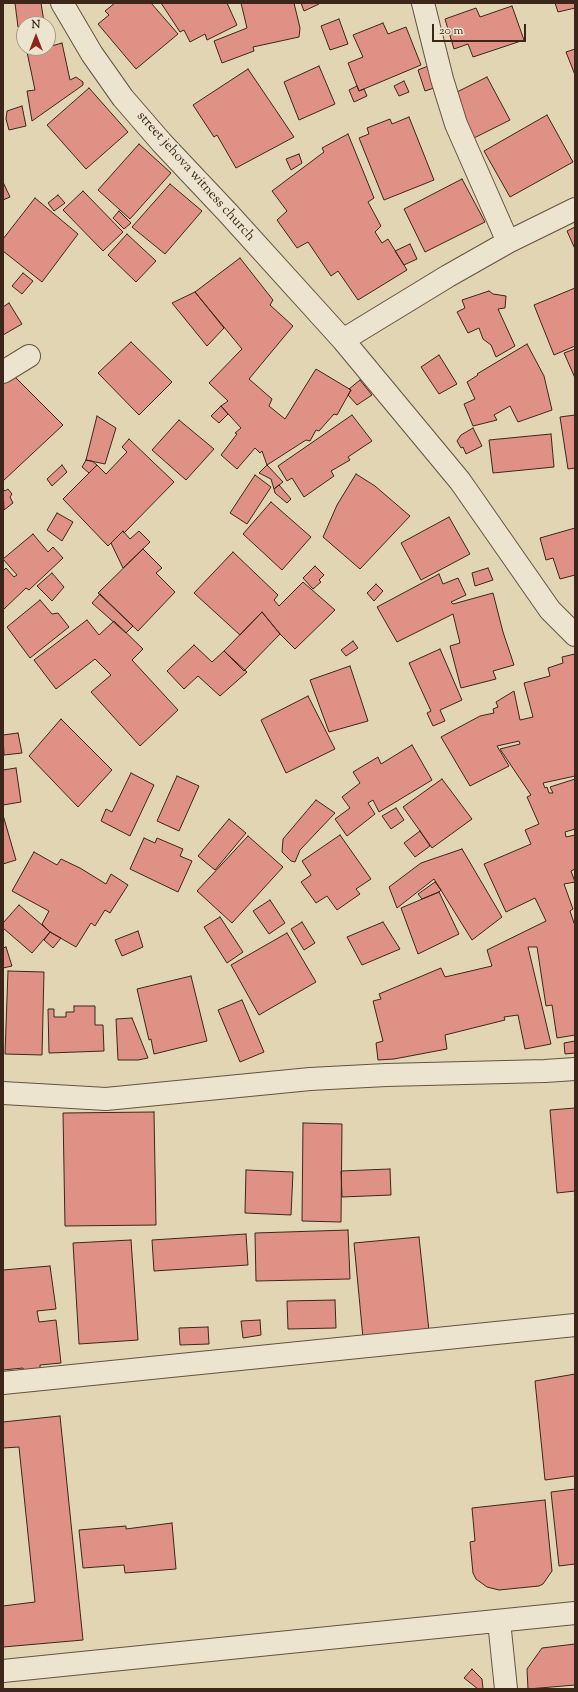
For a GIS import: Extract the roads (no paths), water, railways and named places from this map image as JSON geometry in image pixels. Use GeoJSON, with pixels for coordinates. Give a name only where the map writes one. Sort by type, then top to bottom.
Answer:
{"type":"FeatureCollection","features":[{"type":"Feature","properties":{"kind":"street","name":"street jehova witness church"},"geometry":{"type":"LineString","coordinates":[[62,3],[92,54],[123,98],[162,143],[228,213],[343,340],[460,481],[550,610],[575,636]]}},
{"type":"Feature","properties":{"kind":"street"},"geometry":{"type":"LineString","coordinates":[[423,3],[442,79],[456,124],[508,242]]}},
{"type":"Feature","properties":{"kind":"street"},"geometry":{"type":"LineString","coordinates":[[343,340],[448,276],[508,242],[575,209]]}},
{"type":"Feature","properties":{"kind":"street"},"geometry":{"type":"LineString","coordinates":[[3,372],[29,356]]}},
{"type":"Feature","properties":{"kind":"street"},"geometry":{"type":"LineString","coordinates":[[3,1093],[106,1099],[310,1079],[386,1075],[545,1072],[575,1069]]}},
{"type":"Feature","properties":{"kind":"street"},"geometry":{"type":"LineString","coordinates":[[3,1383],[575,1325]]}},
{"type":"Feature","properties":{"kind":"street"},"geometry":{"type":"LineString","coordinates":[[3,1671],[575,1613]]}},
{"type":"Feature","properties":{"kind":"street"},"geometry":{"type":"LineString","coordinates":[[499,1621],[506,1689]]}}]}
